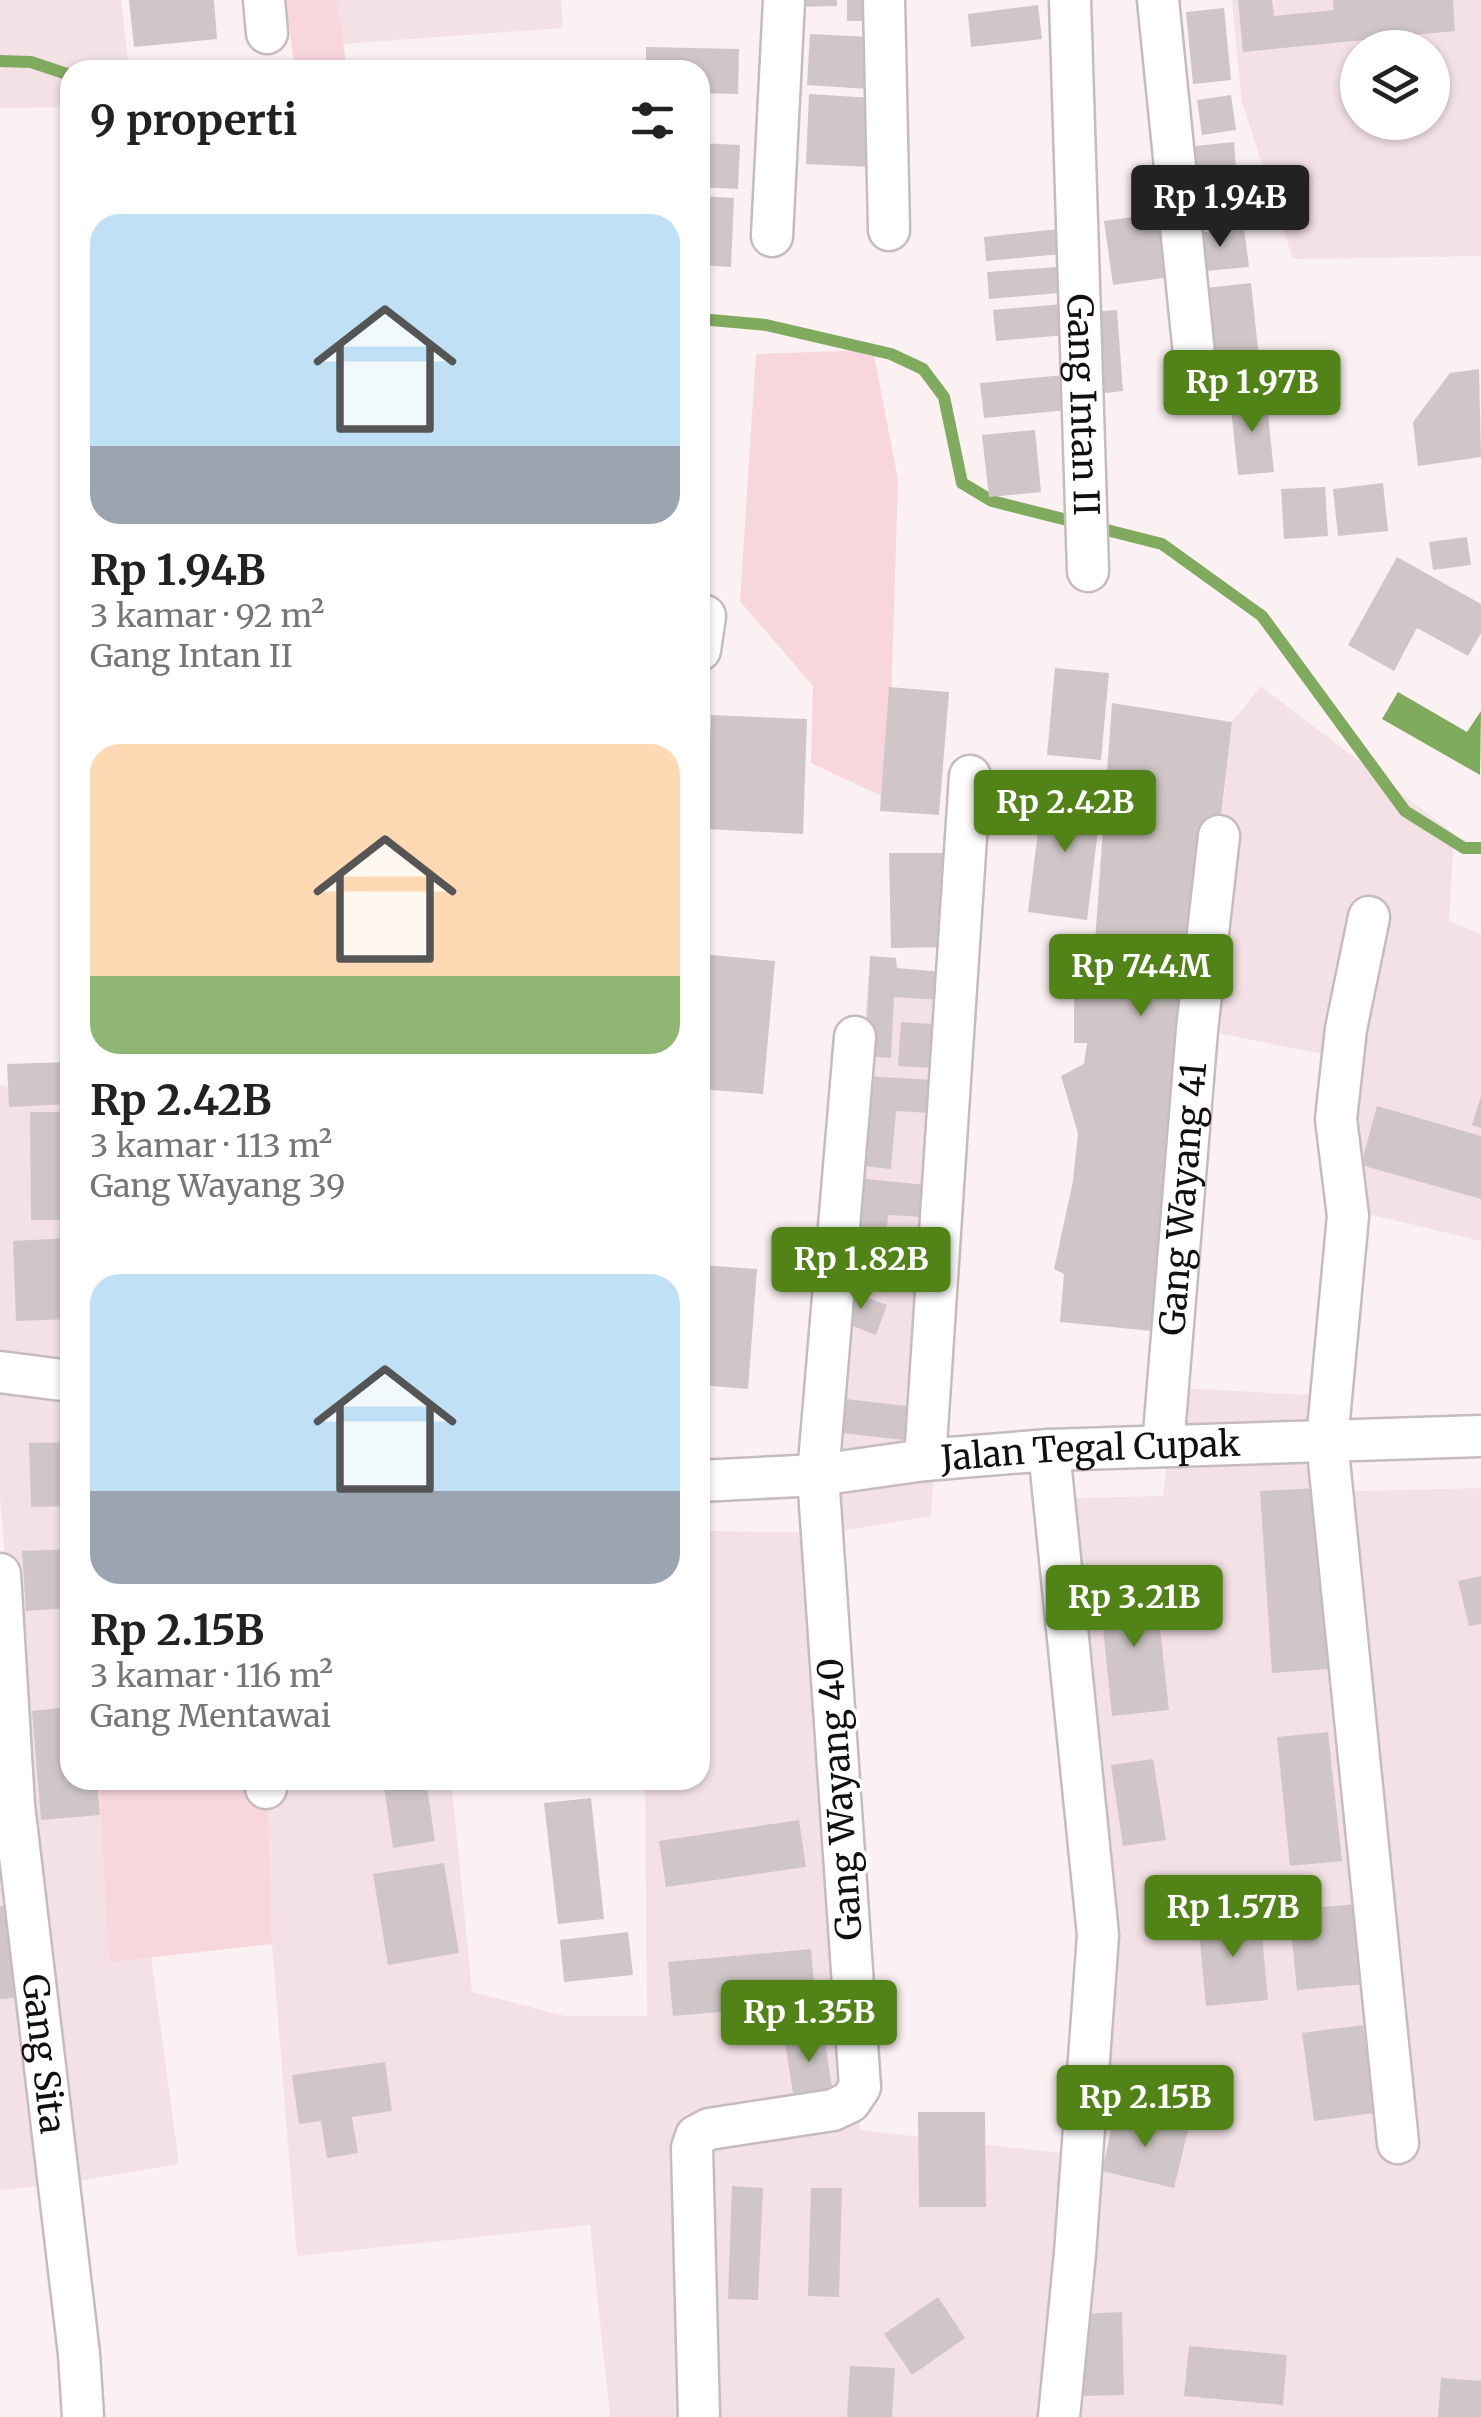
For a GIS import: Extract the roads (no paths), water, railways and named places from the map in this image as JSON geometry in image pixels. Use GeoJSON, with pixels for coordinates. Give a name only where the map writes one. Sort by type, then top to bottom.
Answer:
{"type":"FeatureCollection","features":[{"type":"Feature","properties":{"kind":"street"},"geometry":{"type":"LineString","coordinates":[[772,236],[784,0]]}},
{"type":"Feature","properties":{"kind":"street"},"geometry":{"type":"LineString","coordinates":[[884,0],[888,230]]}},
{"type":"Feature","properties":{"kind":"street","name":"Gang Intan II"},"geometry":{"type":"LineString","coordinates":[[1070,0],[1088,571]]}},
{"type":"Feature","properties":{"kind":"street"},"geometry":{"type":"LineString","coordinates":[[1158,0],[1196,364]]}},
{"type":"Feature","properties":{"kind":"street"},"geometry":{"type":"LineString","coordinates":[[925,1460],[970,776]]}},
{"type":"Feature","properties":{"kind":"street","name":"Gang Wayang 41"},"geometry":{"type":"LineString","coordinates":[[1164,1446],[1197,1030],[1219,836]]}},
{"type":"Feature","properties":{"kind":"street"},"geometry":{"type":"LineString","coordinates":[[1369,917],[1346,1030],[1336,1120],[1348,1216],[1327,1441],[1398,2143]]}},
{"type":"Feature","properties":{"kind":"street"},"geometry":{"type":"LineString","coordinates":[[818,1475],[856,1037]]}},
{"type":"Feature","properties":{"kind":"street"},"geometry":{"type":"LineString","coordinates":[[0,1372],[60,1380]]}},
{"type":"Feature","properties":{"kind":"street","name":"Jalan Tegal Cupak"},"geometry":{"type":"LineString","coordinates":[[710,1481],[818,1475],[925,1460],[1050,1450],[1481,1436]]}},
{"type":"Feature","properties":{"kind":"street"},"geometry":{"type":"LineString","coordinates":[[1050,1450],[1098,1934],[1059,2417]]}},
{"type":"Feature","properties":{"kind":"street","name":"Gang Wayang 40"},"geometry":{"type":"LineString","coordinates":[[699,2417],[693,2142],[709,2129],[833,2110],[850,2102],[860,2086],[818,1475]]}},
{"type":"Feature","properties":{"kind":"street","name":"Gang Sita"},"geometry":{"type":"LineString","coordinates":[[0,1574],[14,1805],[79,2354],[83,2417]]}},
{"type":"Feature","properties":{"kind":"waterway"},"geometry":{"type":"LineString","coordinates":[[0,61],[31,62],[60,72]]}},
{"type":"Feature","properties":{"kind":"waterway"},"geometry":{"type":"LineString","coordinates":[[710,320],[766,325],[891,354],[923,369],[944,397],[962,483],[992,501],[1162,544],[1262,616],[1405,811],[1464,848],[1481,848]]}}]}
